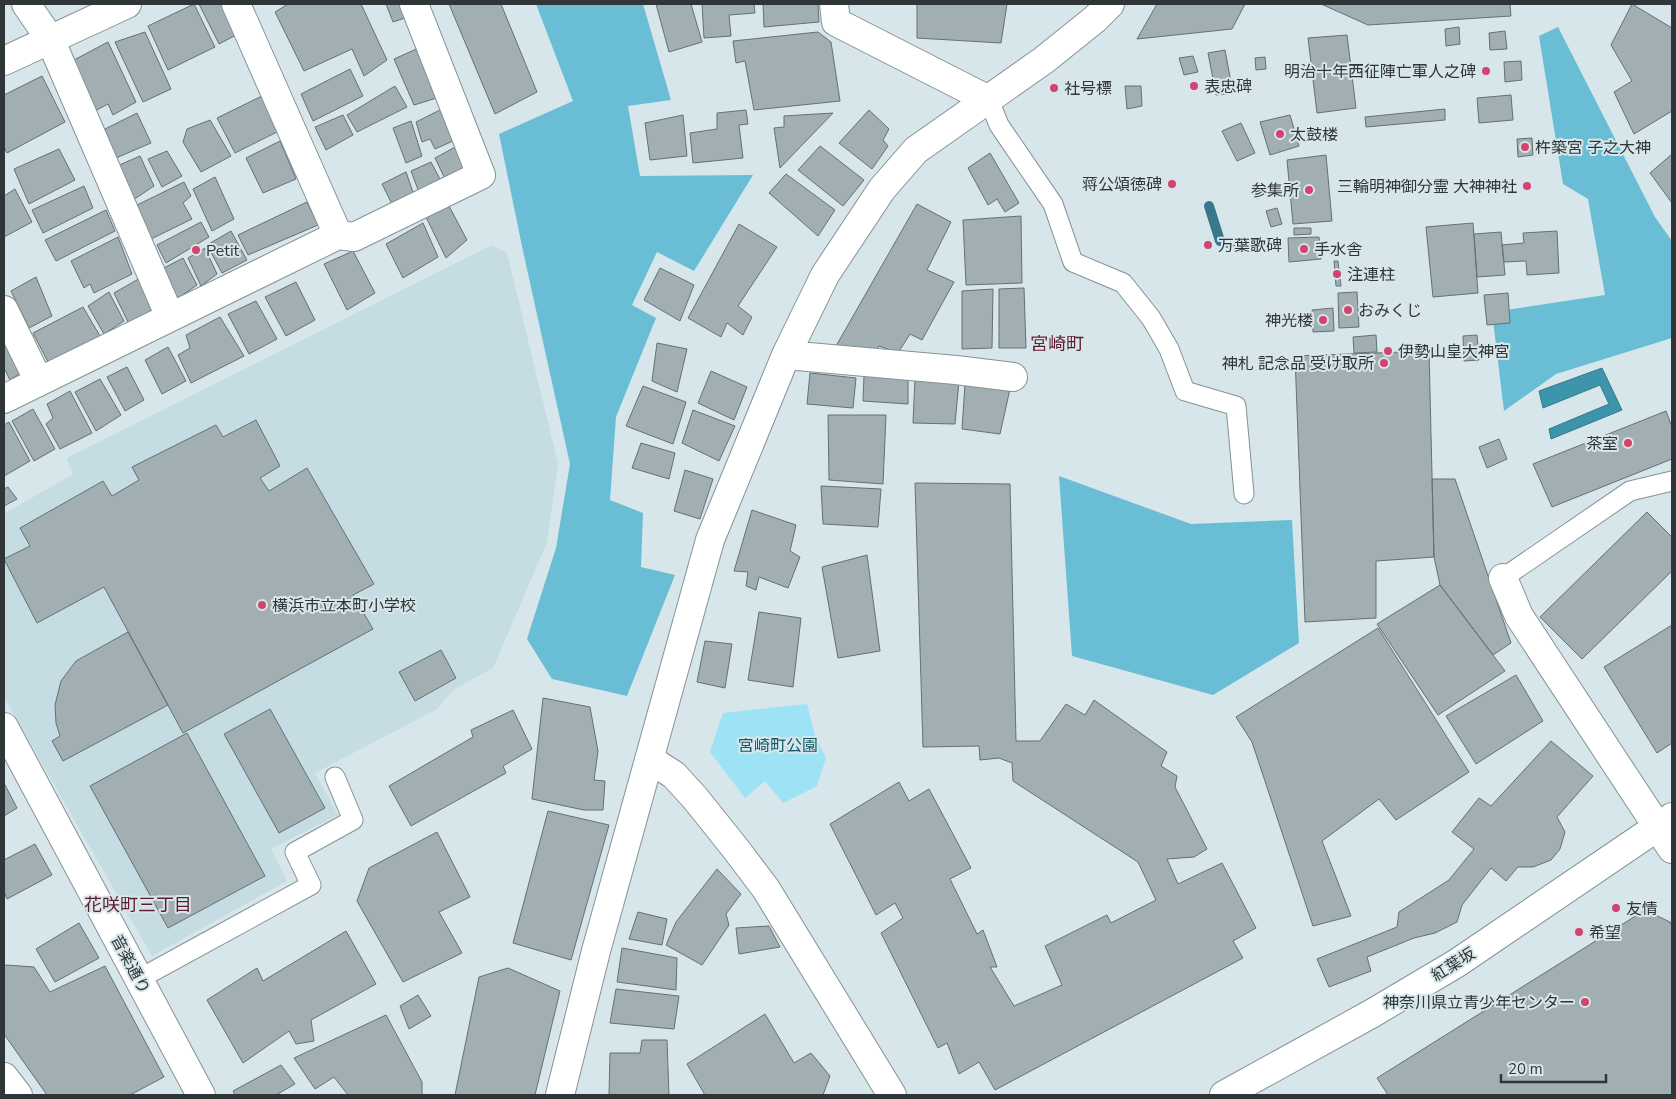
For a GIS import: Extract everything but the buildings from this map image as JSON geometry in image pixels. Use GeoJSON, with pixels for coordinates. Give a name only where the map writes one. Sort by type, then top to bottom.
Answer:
{"type":"FeatureCollection","features":[{"type":"Feature","properties":{"kind":"street"},"geometry":{"type":"LineString","coordinates":[[26,4],[50,39],[170,317]]}},
{"type":"Feature","properties":{"kind":"street"},"geometry":{"type":"LineString","coordinates":[[4,61],[126,4]]}},
{"type":"Feature","properties":{"kind":"street"},"geometry":{"type":"LineString","coordinates":[[236,4],[338,235]]}},
{"type":"Feature","properties":{"kind":"street"},"geometry":{"type":"LineString","coordinates":[[4,399],[338,235],[354,237],[481,175],[414,4]]}},
{"type":"Feature","properties":{"kind":"street"},"geometry":{"type":"LineString","coordinates":[[834,4],[836,22],[989,100]]}},
{"type":"Feature","properties":{"kind":"street"},"geometry":{"type":"LineString","coordinates":[[560,1095],[596,951],[710,540],[786,355],[825,275],[882,189],[916,150],[1044,60],[1096,19],[1110,4]]}},
{"type":"Feature","properties":{"kind":"street"},"geometry":{"type":"LineString","coordinates":[[4,310],[39,382]]}},
{"type":"Feature","properties":{"kind":"street"},"geometry":{"type":"LineString","coordinates":[[786,355],[1013,377]]}},
{"type":"Feature","properties":{"kind":"street"},"geometry":{"type":"LineString","coordinates":[[1503,578],[1519,616],[1667,831]]}},
{"type":"Feature","properties":{"kind":"street","name":"音楽通り"},"geometry":{"type":"LineString","coordinates":[[4,727],[201,1095]]}},
{"type":"Feature","properties":{"kind":"street"},"geometry":{"type":"LineString","coordinates":[[649,759],[674,775],[695,798],[736,848],[766,889],[892,1095]]}},
{"type":"Feature","properties":{"kind":"street","name":"紅葉坂"},"geometry":{"type":"LineString","coordinates":[[1224,1095],[1371,1014],[1457,963],[1667,831]]}},
{"type":"Feature","properties":{"kind":"street"},"geometry":{"type":"LineString","coordinates":[[4,1077],[18,1095]]}},
{"type":"Feature","properties":{"kind":"lane"},"geometry":{"type":"LineString","coordinates":[[989,100],[999,125],[1053,204],[1073,262],[1123,283],[1151,318],[1169,349],[1185,391],[1236,406],[1244,494]]}},
{"type":"Feature","properties":{"kind":"lane"},"geometry":{"type":"LineString","coordinates":[[1503,578],[1630,491],[1672,481]]}},
{"type":"Feature","properties":{"kind":"lane"},"geometry":{"type":"LineString","coordinates":[[139,979],[311,885],[295,852],[353,820],[336,777]]}},
{"type":"Feature","properties":{"kind":"shaded area"},"geometry":{"type":"Polygon","coordinates":[[[536,4],[643,4],[671,100],[628,106],[640,176],[753,175],[694,271],[657,252],[632,305],[656,318],[616,417],[610,500],[643,513],[641,567],[675,575],[627,696],[552,679],[527,639],[556,548],[570,464],[499,134],[573,101],[536,4]]]}},
{"type":"Feature","properties":{"kind":"shaded area"},"geometry":{"type":"Polygon","coordinates":[[[1558,27],[1655,217],[1672,241],[1672,338],[1556,374],[1504,411],[1492,312],[1605,295],[1588,199],[1563,184],[1539,36],[1558,27]]]}},
{"type":"Feature","properties":{"kind":"shaded area","name":"横浜市立本町小学校"},"geometry":{"type":"Polygon","coordinates":[[[492,245],[507,253],[558,464],[547,542],[493,668],[453,690],[437,709],[315,773],[338,815],[271,849],[287,881],[152,956],[4,697],[4,514],[73,474],[67,458],[492,245]]]}},
{"type":"Feature","properties":{"kind":"shaded area"},"geometry":{"type":"Polygon","coordinates":[[[1602,368],[1622,410],[1551,439],[1549,429],[1609,404],[1600,385],[1543,408],[1539,391],[1602,368]]]}},
{"type":"Feature","properties":{"kind":"shaded area"},"geometry":{"type":"Polygon","coordinates":[[[1059,476],[1191,524],[1292,520],[1299,643],[1213,695],[1072,656],[1059,476]]]}},
{"type":"Feature","properties":{"kind":"green space","name":"宮崎町公園"},"geometry":{"type":"Polygon","coordinates":[[[807,704],[816,739],[826,758],[817,786],[783,803],[765,781],[745,798],[710,752],[723,713],[807,704]]]}},
{"type":"Feature","properties":{"kind":"waterway"},"geometry":{"type":"LineString","coordinates":[[1209,206],[1220,241],[1239,245]]}},
{"type":"Feature","properties":{"kind":"place","name":"明治十年西征陣亡軍人之碑"},"geometry":{"type":"Point","coordinates":[1486,71]}},
{"type":"Feature","properties":{"kind":"place","name":"表忠碑"},"geometry":{"type":"Point","coordinates":[1194,86]}},
{"type":"Feature","properties":{"kind":"place","name":"社号標"},"geometry":{"type":"Point","coordinates":[1054,88]}},
{"type":"Feature","properties":{"kind":"place","name":"太鼓楼"},"geometry":{"type":"Point","coordinates":[1280,134]}},
{"type":"Feature","properties":{"kind":"place","name":"杵築宮 子之大神"},"geometry":{"type":"Point","coordinates":[1525,147]}},
{"type":"Feature","properties":{"kind":"place","name":"蒋公頌徳碑"},"geometry":{"type":"Point","coordinates":[1172,184]}},
{"type":"Feature","properties":{"kind":"place","name":"三輪明神御分霊 大神神社"},"geometry":{"type":"Point","coordinates":[1527,186]}},
{"type":"Feature","properties":{"kind":"place","name":"参集所"},"geometry":{"type":"Point","coordinates":[1309,190]}},
{"type":"Feature","properties":{"kind":"place","name":"万葉歌碑"},"geometry":{"type":"Point","coordinates":[1208,245]}},
{"type":"Feature","properties":{"kind":"place","name":"手水舎"},"geometry":{"type":"Point","coordinates":[1304,249]}},
{"type":"Feature","properties":{"kind":"place","name":"Petit"},"geometry":{"type":"Point","coordinates":[196,250]}},
{"type":"Feature","properties":{"kind":"place","name":"注連柱"},"geometry":{"type":"Point","coordinates":[1337,274]}},
{"type":"Feature","properties":{"kind":"place","name":"おみくじ"},"geometry":{"type":"Point","coordinates":[1348,310]}},
{"type":"Feature","properties":{"kind":"place","name":"神光楼"},"geometry":{"type":"Point","coordinates":[1323,320]}},
{"type":"Feature","properties":{"kind":"place","name":"伊勢山皇大神宮"},"geometry":{"type":"Point","coordinates":[1388,351]}},
{"type":"Feature","properties":{"kind":"place","name":"神札 記念品 受け取所"},"geometry":{"type":"Point","coordinates":[1384,363]}},
{"type":"Feature","properties":{"kind":"place","name":"茶室"},"geometry":{"type":"Point","coordinates":[1628,443]}},
{"type":"Feature","properties":{"kind":"place","name":"横浜市立本町小学校"},"geometry":{"type":"Point","coordinates":[262,605]}},
{"type":"Feature","properties":{"kind":"place","name":"友情"},"geometry":{"type":"Point","coordinates":[1616,908]}},
{"type":"Feature","properties":{"kind":"place","name":"希望"},"geometry":{"type":"Point","coordinates":[1579,932]}},
{"type":"Feature","properties":{"kind":"place","name":"神奈川県立青少年センター"},"geometry":{"type":"Point","coordinates":[1585,1002]}},
{"type":"Feature","properties":{"kind":"district","name":"宮崎町"},"geometry":{"type":"Point","coordinates":[1057,344]}},
{"type":"Feature","properties":{"kind":"district","name":"花咲町三丁目"},"geometry":{"type":"Point","coordinates":[138,905]}}]}
